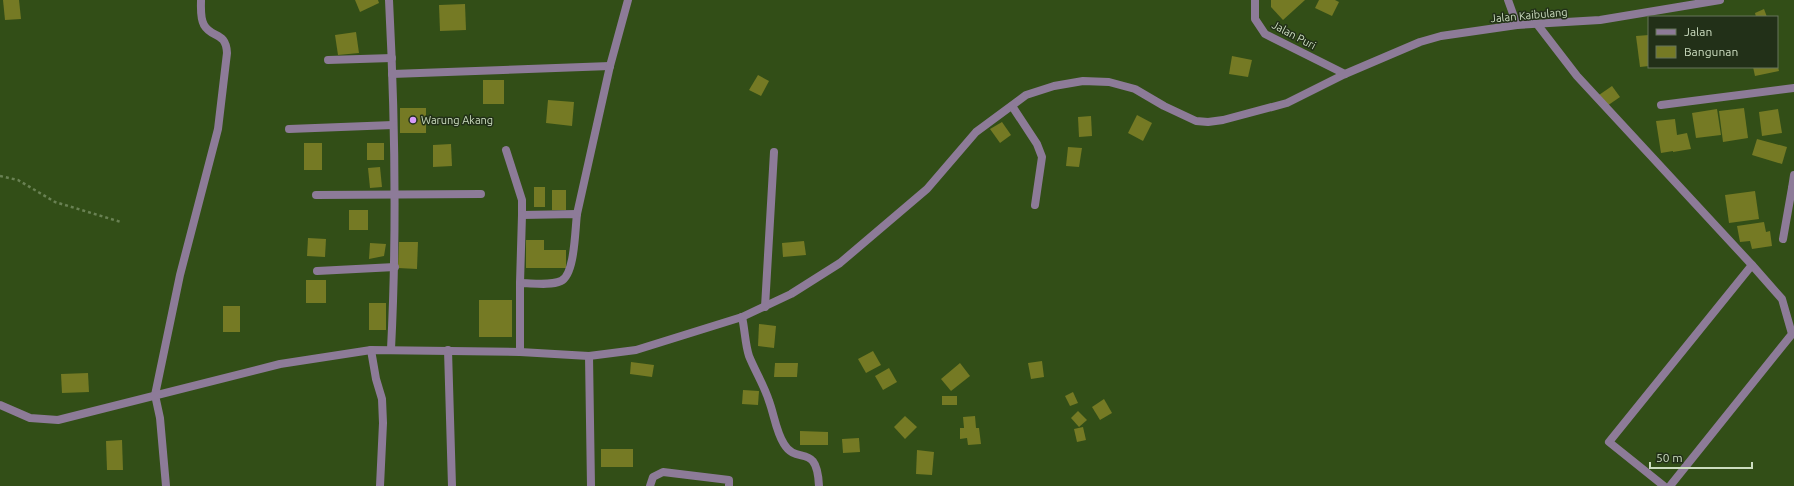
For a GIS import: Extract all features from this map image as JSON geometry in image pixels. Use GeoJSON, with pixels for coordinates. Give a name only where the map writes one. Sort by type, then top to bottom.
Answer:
{"type":"FeatureCollection","features":[{"type":"Feature","properties":{"kind":"street"},"geometry":{"type":"LineString","coordinates":[[166,486],[160,425],[155,395],[180,275],[218,130],[228,52],[227,44],[223,38],[209,31],[204,25],[201,14],[201,0]]}},
{"type":"Feature","properties":{"kind":"street"},"geometry":{"type":"LineString","coordinates":[[389,0],[392,58],[395,267],[391,349]]}},
{"type":"Feature","properties":{"kind":"street"},"geometry":{"type":"LineString","coordinates":[[520,283],[559,282],[567,277],[571,264],[577,214],[610,66],[628,0]]}},
{"type":"Feature","properties":{"kind":"street","name":"Jalan Puri"},"geometry":{"type":"LineString","coordinates":[[1255,0],[1256,19],[1266,34],[1345,74]]}},
{"type":"Feature","properties":{"kind":"street"},"geometry":{"type":"LineString","coordinates":[[1508,0],[1517,25]]}},
{"type":"Feature","properties":{"kind":"street","name":"Jalan Kaibulang"},"geometry":{"type":"LineString","coordinates":[[0,405],[30,418],[58,420],[280,364],[371,350],[448,350],[589,356],[636,350],[742,317],[798,290],[840,264],[927,190],[976,132],[1026,95],[1054,86],[1083,80],[1109,82],[1135,89],[1164,106],[1196,121],[1208,122],[1223,120],[1287,103],[1345,74],[1440,36],[1517,25],[1600,20],[1720,0]]}},
{"type":"Feature","properties":{"kind":"street"},"geometry":{"type":"LineString","coordinates":[[1537,24],[1576,76],[1782,299],[1792,334],[1670,486]]}},
{"type":"Feature","properties":{"kind":"street"},"geometry":{"type":"LineString","coordinates":[[328,60],[392,58]]}},
{"type":"Feature","properties":{"kind":"street"},"geometry":{"type":"LineString","coordinates":[[392,74],[610,66]]}},
{"type":"Feature","properties":{"kind":"street"},"geometry":{"type":"LineString","coordinates":[[1661,105],[1794,88]]}},
{"type":"Feature","properties":{"kind":"street"},"geometry":{"type":"LineString","coordinates":[[1012,106],[1037,144],[1042,157],[1035,205]]}},
{"type":"Feature","properties":{"kind":"street"},"geometry":{"type":"LineString","coordinates":[[290,129],[392,125]]}},
{"type":"Feature","properties":{"kind":"street"},"geometry":{"type":"LineString","coordinates":[[506,150],[522,200],[520,352]]}},
{"type":"Feature","properties":{"kind":"street"},"geometry":{"type":"LineString","coordinates":[[765,307],[774,152]]}},
{"type":"Feature","properties":{"kind":"street"},"geometry":{"type":"LineString","coordinates":[[1783,239],[1793,188],[1794,175]]}},
{"type":"Feature","properties":{"kind":"street"},"geometry":{"type":"LineString","coordinates":[[316,195],[394,196],[481,194]]}},
{"type":"Feature","properties":{"kind":"street"},"geometry":{"type":"LineString","coordinates":[[522,215],[577,214]]}},
{"type":"Feature","properties":{"kind":"street"},"geometry":{"type":"LineString","coordinates":[[1664,486],[1608,442],[1752,266]]}},
{"type":"Feature","properties":{"kind":"street"},"geometry":{"type":"LineString","coordinates":[[317,271],[395,267]]}},
{"type":"Feature","properties":{"kind":"street"},"geometry":{"type":"LineString","coordinates":[[742,317],[749,356],[769,399],[783,443],[790,451],[813,460],[818,476],[819,486]]}},
{"type":"Feature","properties":{"kind":"street"},"geometry":{"type":"LineString","coordinates":[[371,350],[376,379],[382,399],[383,423],[380,486]]}},
{"type":"Feature","properties":{"kind":"street"},"geometry":{"type":"LineString","coordinates":[[448,350],[452,486]]}},
{"type":"Feature","properties":{"kind":"street"},"geometry":{"type":"LineString","coordinates":[[589,356],[591,486]]}},
{"type":"Feature","properties":{"kind":"street"},"geometry":{"type":"LineString","coordinates":[[650,486],[653,477],[663,472],[730,480],[729,486]]}},
{"type":"Feature","properties":{"kind":"path"},"geometry":{"type":"LineString","coordinates":[[0,176],[18,180],[55,202],[121,222]]}},
{"type":"Feature","properties":{"kind":"building"},"geometry":{"type":"Polygon","coordinates":[[[3,0],[19,0],[21,19],[5,20],[3,0]]]}},
{"type":"Feature","properties":{"kind":"building"},"geometry":{"type":"Polygon","coordinates":[[[355,0],[378,0],[379,3],[360,12],[355,0]]]}},
{"type":"Feature","properties":{"kind":"building"},"geometry":{"type":"Polygon","coordinates":[[[1271,0],[1305,0],[1283,20],[1271,7],[1271,0]]]}},
{"type":"Feature","properties":{"kind":"building"},"geometry":{"type":"Polygon","coordinates":[[[1319,0],[1335,0],[1339,2],[1332,16],[1315,8],[1319,0]]]}},
{"type":"Feature","properties":{"kind":"building"},"geometry":{"type":"Polygon","coordinates":[[[465,4],[466,30],[440,31],[439,5],[465,4]]]}},
{"type":"Feature","properties":{"kind":"building"},"geometry":{"type":"Polygon","coordinates":[[[1764,9],[1767,16],[1756,16],[1755,13],[1764,9]]]}},
{"type":"Feature","properties":{"kind":"building"},"geometry":{"type":"Polygon","coordinates":[[[356,32],[359,53],[338,55],[335,35],[356,32]]]}},
{"type":"Feature","properties":{"kind":"building"},"geometry":{"type":"Polygon","coordinates":[[[1648,35],[1648,66],[1640,67],[1636,36],[1648,35]]]}},
{"type":"Feature","properties":{"kind":"building"},"geometry":{"type":"Polygon","coordinates":[[[1232,56],[1252,60],[1248,77],[1229,74],[1232,56]]]}},
{"type":"Feature","properties":{"kind":"building"},"geometry":{"type":"Polygon","coordinates":[[[1778,67],[1779,71],[1755,76],[1753,68],[1778,67]]]}},
{"type":"Feature","properties":{"kind":"building"},"geometry":{"type":"Polygon","coordinates":[[[758,75],[769,81],[761,96],[749,90],[758,75]]]}},
{"type":"Feature","properties":{"kind":"building"},"geometry":{"type":"Polygon","coordinates":[[[483,80],[504,80],[504,104],[483,104],[483,80]]]}},
{"type":"Feature","properties":{"kind":"building"},"geometry":{"type":"Polygon","coordinates":[[[1612,86],[1620,97],[1607,106],[1599,95],[1612,86]]]}},
{"type":"Feature","properties":{"kind":"building"},"geometry":{"type":"Polygon","coordinates":[[[548,100],[574,102],[572,126],[546,123],[548,100]]]}},
{"type":"Feature","properties":{"kind":"building","name":"Warung Akang"},"geometry":{"type":"Polygon","coordinates":[[[400,108],[426,108],[426,133],[400,133],[400,108]]]}},
{"type":"Feature","properties":{"kind":"building"},"geometry":{"type":"Polygon","coordinates":[[[1744,108],[1748,138],[1723,142],[1719,111],[1744,108]]]}},
{"type":"Feature","properties":{"kind":"building"},"geometry":{"type":"Polygon","coordinates":[[[1717,109],[1721,135],[1696,138],[1692,113],[1717,109]]]}},
{"type":"Feature","properties":{"kind":"building"},"geometry":{"type":"Polygon","coordinates":[[[1778,109],[1782,133],[1762,136],[1759,112],[1778,109]]]}},
{"type":"Feature","properties":{"kind":"building"},"geometry":{"type":"Polygon","coordinates":[[[1137,115],[1152,123],[1143,141],[1128,133],[1137,115]]]}},
{"type":"Feature","properties":{"kind":"building"},"geometry":{"type":"Polygon","coordinates":[[[1091,116],[1092,136],[1079,137],[1078,117],[1091,116]]]}},
{"type":"Feature","properties":{"kind":"building"},"geometry":{"type":"Polygon","coordinates":[[[1675,119],[1677,135],[1687,133],[1691,149],[1661,153],[1656,121],[1675,119]]]}},
{"type":"Feature","properties":{"kind":"building"},"geometry":{"type":"Polygon","coordinates":[[[1002,122],[1011,135],[1000,143],[990,129],[1002,122]]]}},
{"type":"Feature","properties":{"kind":"building"},"geometry":{"type":"Polygon","coordinates":[[[1757,139],[1787,147],[1782,164],[1752,155],[1757,139]]]}},
{"type":"Feature","properties":{"kind":"building"},"geometry":{"type":"Polygon","coordinates":[[[304,143],[322,143],[322,170],[304,170],[304,143]]]}},
{"type":"Feature","properties":{"kind":"building"},"geometry":{"type":"Polygon","coordinates":[[[367,143],[384,143],[384,160],[367,160],[367,143]]]}},
{"type":"Feature","properties":{"kind":"building"},"geometry":{"type":"Polygon","coordinates":[[[451,144],[452,166],[433,167],[433,145],[451,144]]]}},
{"type":"Feature","properties":{"kind":"building"},"geometry":{"type":"Polygon","coordinates":[[[1068,147],[1082,148],[1079,167],[1066,166],[1068,147]]]}},
{"type":"Feature","properties":{"kind":"building"},"geometry":{"type":"Polygon","coordinates":[[[380,167],[382,187],[370,188],[368,168],[380,167]]]}},
{"type":"Feature","properties":{"kind":"building"},"geometry":{"type":"Polygon","coordinates":[[[534,187],[545,187],[545,207],[534,207],[534,187]]]}},
{"type":"Feature","properties":{"kind":"building"},"geometry":{"type":"Polygon","coordinates":[[[552,190],[566,190],[566,210],[552,210],[552,190]]]}},
{"type":"Feature","properties":{"kind":"building"},"geometry":{"type":"Polygon","coordinates":[[[1755,191],[1759,219],[1729,223],[1725,195],[1755,191]]]}},
{"type":"Feature","properties":{"kind":"building"},"geometry":{"type":"Polygon","coordinates":[[[349,210],[368,210],[368,230],[349,230],[349,210]]]}},
{"type":"Feature","properties":{"kind":"building"},"geometry":{"type":"Polygon","coordinates":[[[1764,222],[1766,232],[1770,231],[1772,246],[1752,249],[1750,241],[1740,242],[1737,226],[1764,222]]]}},
{"type":"Feature","properties":{"kind":"building"},"geometry":{"type":"Polygon","coordinates":[[[308,238],[326,239],[325,257],[307,256],[308,238]]]}},
{"type":"Feature","properties":{"kind":"building"},"geometry":{"type":"Polygon","coordinates":[[[526,240],[544,240],[544,250],[566,250],[566,268],[526,268],[526,240]]]}},
{"type":"Feature","properties":{"kind":"building"},"geometry":{"type":"Polygon","coordinates":[[[804,241],[806,255],[783,257],[782,243],[804,241]]]}},
{"type":"Feature","properties":{"kind":"building"},"geometry":{"type":"Polygon","coordinates":[[[399,242],[418,242],[417,269],[398,268],[399,242]]]}},
{"type":"Feature","properties":{"kind":"building"},"geometry":{"type":"Polygon","coordinates":[[[370,243],[386,244],[384,256],[369,259],[370,243]]]}},
{"type":"Feature","properties":{"kind":"building"},"geometry":{"type":"Polygon","coordinates":[[[306,280],[326,280],[326,303],[306,303],[306,280]]]}},
{"type":"Feature","properties":{"kind":"building"},"geometry":{"type":"Polygon","coordinates":[[[479,300],[512,300],[512,337],[479,337],[479,300]]]}},
{"type":"Feature","properties":{"kind":"building"},"geometry":{"type":"Polygon","coordinates":[[[369,303],[386,303],[386,330],[369,330],[369,303]]]}},
{"type":"Feature","properties":{"kind":"building"},"geometry":{"type":"Polygon","coordinates":[[[223,306],[240,306],[240,332],[223,332],[223,306]]]}},
{"type":"Feature","properties":{"kind":"building"},"geometry":{"type":"Polygon","coordinates":[[[759,324],[776,326],[774,348],[758,346],[759,324]]]}},
{"type":"Feature","properties":{"kind":"building"},"geometry":{"type":"Polygon","coordinates":[[[873,351],[881,365],[866,373],[858,359],[873,351]]]}},
{"type":"Feature","properties":{"kind":"building"},"geometry":{"type":"Polygon","coordinates":[[[1042,361],[1044,377],[1031,379],[1028,363],[1042,361]]]}},
{"type":"Feature","properties":{"kind":"building"},"geometry":{"type":"Polygon","coordinates":[[[631,362],[654,365],[652,377],[630,374],[631,362]]]}},
{"type":"Feature","properties":{"kind":"building"},"geometry":{"type":"Polygon","coordinates":[[[775,363],[798,363],[797,377],[774,377],[775,363]]]}},
{"type":"Feature","properties":{"kind":"building"},"geometry":{"type":"Polygon","coordinates":[[[960,363],[970,376],[951,391],[941,379],[960,363]]]}},
{"type":"Feature","properties":{"kind":"building"},"geometry":{"type":"Polygon","coordinates":[[[889,368],[897,382],[883,390],[875,376],[889,368]]]}},
{"type":"Feature","properties":{"kind":"building"},"geometry":{"type":"Polygon","coordinates":[[[88,373],[89,392],[62,393],[61,374],[88,373]]]}},
{"type":"Feature","properties":{"kind":"building"},"geometry":{"type":"Polygon","coordinates":[[[743,390],[759,391],[758,405],[742,404],[743,390]]]}},
{"type":"Feature","properties":{"kind":"building"},"geometry":{"type":"Polygon","coordinates":[[[1073,392],[1078,403],[1070,406],[1065,396],[1073,392]]]}},
{"type":"Feature","properties":{"kind":"building"},"geometry":{"type":"Polygon","coordinates":[[[942,396],[957,396],[957,405],[942,405],[942,396]]]}},
{"type":"Feature","properties":{"kind":"building"},"geometry":{"type":"Polygon","coordinates":[[[1104,399],[1112,413],[1100,420],[1092,407],[1104,399]]]}},
{"type":"Feature","properties":{"kind":"building"},"geometry":{"type":"Polygon","coordinates":[[[1078,411],[1087,420],[1079,427],[1071,418],[1078,411]]]}},
{"type":"Feature","properties":{"kind":"building"},"geometry":{"type":"Polygon","coordinates":[[[905,416],[917,427],[905,439],[894,427],[905,416]]]}},
{"type":"Feature","properties":{"kind":"building"},"geometry":{"type":"Polygon","coordinates":[[[975,416],[976,428],[979,428],[981,444],[968,445],[967,438],[960,439],[960,428],[964,428],[963,417],[975,416]]]}},
{"type":"Feature","properties":{"kind":"building"},"geometry":{"type":"Polygon","coordinates":[[[1083,427],[1086,440],[1077,442],[1074,429],[1083,427]]]}},
{"type":"Feature","properties":{"kind":"building"},"geometry":{"type":"Polygon","coordinates":[[[800,431],[828,432],[828,445],[800,445],[800,431]]]}},
{"type":"Feature","properties":{"kind":"building"},"geometry":{"type":"Polygon","coordinates":[[[859,438],[860,452],[843,453],[842,439],[859,438]]]}},
{"type":"Feature","properties":{"kind":"building"},"geometry":{"type":"Polygon","coordinates":[[[122,440],[123,470],[107,470],[106,441],[122,440]]]}},
{"type":"Feature","properties":{"kind":"building"},"geometry":{"type":"Polygon","coordinates":[[[601,449],[633,449],[633,467],[601,467],[601,449]]]}},
{"type":"Feature","properties":{"kind":"building"},"geometry":{"type":"Polygon","coordinates":[[[917,450],[934,452],[932,475],[916,474],[917,450]]]}},
{"type":"Feature","properties":{"kind":"place","name":"Warung Akang"},"geometry":{"type":"Point","coordinates":[413,120]}}]}
